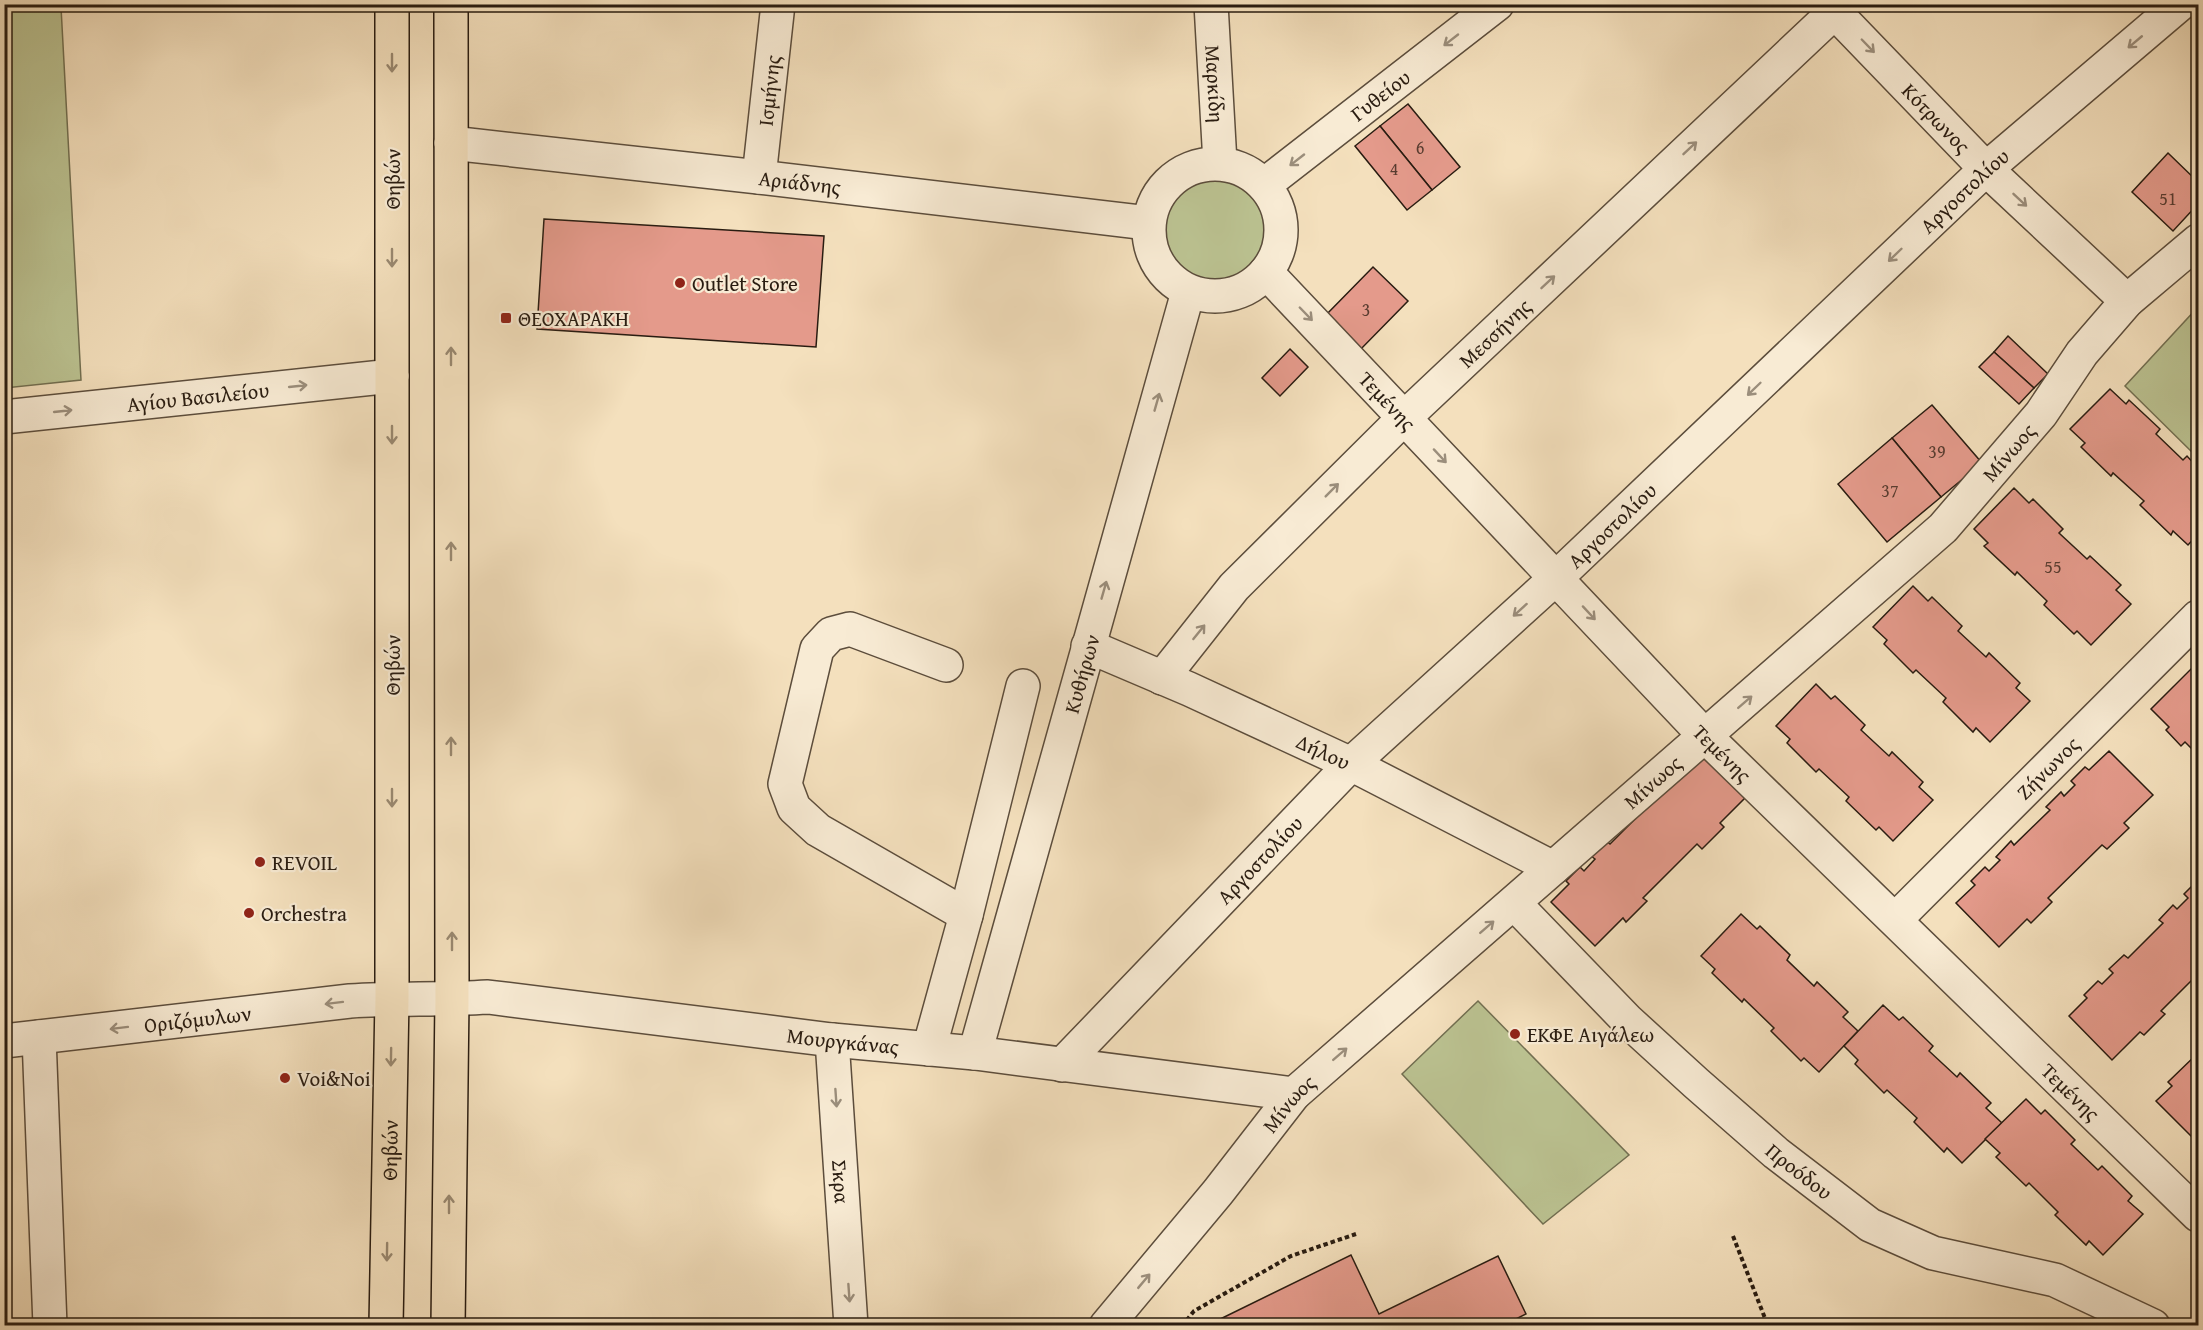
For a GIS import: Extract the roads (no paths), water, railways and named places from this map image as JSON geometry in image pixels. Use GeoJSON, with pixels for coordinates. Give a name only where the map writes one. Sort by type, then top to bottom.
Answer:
{"type":"FeatureCollection","features":[{"type":"Feature","properties":{"kind":"main road","name":"Θηβών"},"geometry":{"type":"LineString","coordinates":[[386,1326],[392,998],[392,4]]}},
{"type":"Feature","properties":{"kind":"main road"},"geometry":{"type":"LineString","coordinates":[[448,1326],[452,999],[451,4]]}},
{"type":"Feature","properties":{"kind":"street","name":"Ισμήνης"},"geometry":{"type":"LineString","coordinates":[[759,177],[778,4]]}},
{"type":"Feature","properties":{"kind":"street","name":"Μαρκίδη"},"geometry":{"type":"LineString","coordinates":[[1211,4],[1220,163]]}},
{"type":"Feature","properties":{"kind":"street","name":"Γυθείου"},"geometry":{"type":"LineString","coordinates":[[1264,185],[1497,4]]}},
{"type":"Feature","properties":{"kind":"street","name":"Αργοστολίου"},"geometry":{"type":"LineString","coordinates":[[1062,1065],[1351,764],[1556,578],[1986,169],[2180,4]]}},
{"type":"Feature","properties":{"kind":"street","name":"Κότρωνος"},"geometry":{"type":"LineString","coordinates":[[1835,7],[1986,169],[2127,301]]}},
{"type":"Feature","properties":{"kind":"street","name":"Μεσσήνης"},"geometry":{"type":"LineString","coordinates":[[1162,678],[1234,587],[1404,418],[1835,7]]}},
{"type":"Feature","properties":{"kind":"street","name":"Αριάδνης"},"geometry":{"type":"LineString","coordinates":[[451,143],[1148,223]]}},
{"type":"Feature","properties":{"kind":"street"},"geometry":{"type":"LineString","coordinates":[[1220,163],[1246,171],[1264,185],[1275,201],[1281,223],[1278,250],[1266,272],[1246,289],[1214,297],[1188,292],[1171,281],[1158,266],[1149,244],[1148,223],[1155,200],[1170,181],[1187,170],[1220,163]]}},
{"type":"Feature","properties":{"kind":"street","name":"Μίνωος"},"geometry":{"type":"LineString","coordinates":[[1106,1326],[1218,1192],[1294,1094],[1943,528],[2041,414],[2082,353],[2127,301],[2199,240]]}},
{"type":"Feature","properties":{"kind":"street","name":"Τεμένης"},"geometry":{"type":"LineString","coordinates":[[1266,272],[1706,737],[2199,1215]]}},
{"type":"Feature","properties":{"kind":"street","name":"Κυθήρων"},"geometry":{"type":"LineString","coordinates":[[975,1053],[1188,292]]}},
{"type":"Feature","properties":{"kind":"street","name":"Αγίου Βασιλείου"},"geometry":{"type":"LineString","coordinates":[[4,417],[392,376]]}},
{"type":"Feature","properties":{"kind":"street","name":"Ζήνωνος"},"geometry":{"type":"LineString","coordinates":[[1896,919],[2199,617]]}},
{"type":"Feature","properties":{"kind":"street"},"geometry":{"type":"LineString","coordinates":[[946,665],[850,629],[831,634],[817,649],[785,784],[794,808],[818,830],[966,915]]}},
{"type":"Feature","properties":{"kind":"street","name":"Δήλου"},"geometry":{"type":"LineString","coordinates":[[1088,646],[1351,764],[1553,868]]}},
{"type":"Feature","properties":{"kind":"street"},"geometry":{"type":"LineString","coordinates":[[929,1049],[966,915],[1023,686]]}},
{"type":"Feature","properties":{"kind":"street","name":"Προόδου"},"geometry":{"type":"LineString","coordinates":[[1514,903],[1627,1020],[1696,1083],[1776,1153],[1870,1225],[1933,1253],[2055,1280],[2153,1326]]}},
{"type":"Feature","properties":{"kind":"street","name":"Μουργκάνας"},"geometry":{"type":"LineString","coordinates":[[392,998],[488,997],[832,1040],[975,1053],[1294,1094]]}},
{"type":"Feature","properties":{"kind":"street","name":"Οριζόμυλων"},"geometry":{"type":"LineString","coordinates":[[4,1041],[392,998]]}},
{"type":"Feature","properties":{"kind":"street"},"geometry":{"type":"LineString","coordinates":[[39,1037],[50,1326]]}},
{"type":"Feature","properties":{"kind":"street","name":"Σκρα"},"geometry":{"type":"LineString","coordinates":[[832,1040],[851,1326]]}},
{"type":"Feature","properties":{"kind":"place","name":"Outlet Store"},"geometry":{"type":"Point","coordinates":[680,283]}},
{"type":"Feature","properties":{"kind":"place","name":"ΘΕΟΧΑΡΑΚΗ"},"geometry":{"type":"Point","coordinates":[506,318]}},
{"type":"Feature","properties":{"kind":"place","name":"REVOIL"},"geometry":{"type":"Point","coordinates":[260,862]}},
{"type":"Feature","properties":{"kind":"place","name":"Orchestra"},"geometry":{"type":"Point","coordinates":[249,913]}},
{"type":"Feature","properties":{"kind":"place","name":"ΕΚΦΕ Αιγάλεω"},"geometry":{"type":"Point","coordinates":[1515,1034]}},
{"type":"Feature","properties":{"kind":"place","name":"Voi&Noi"},"geometry":{"type":"Point","coordinates":[285,1078]}}]}
